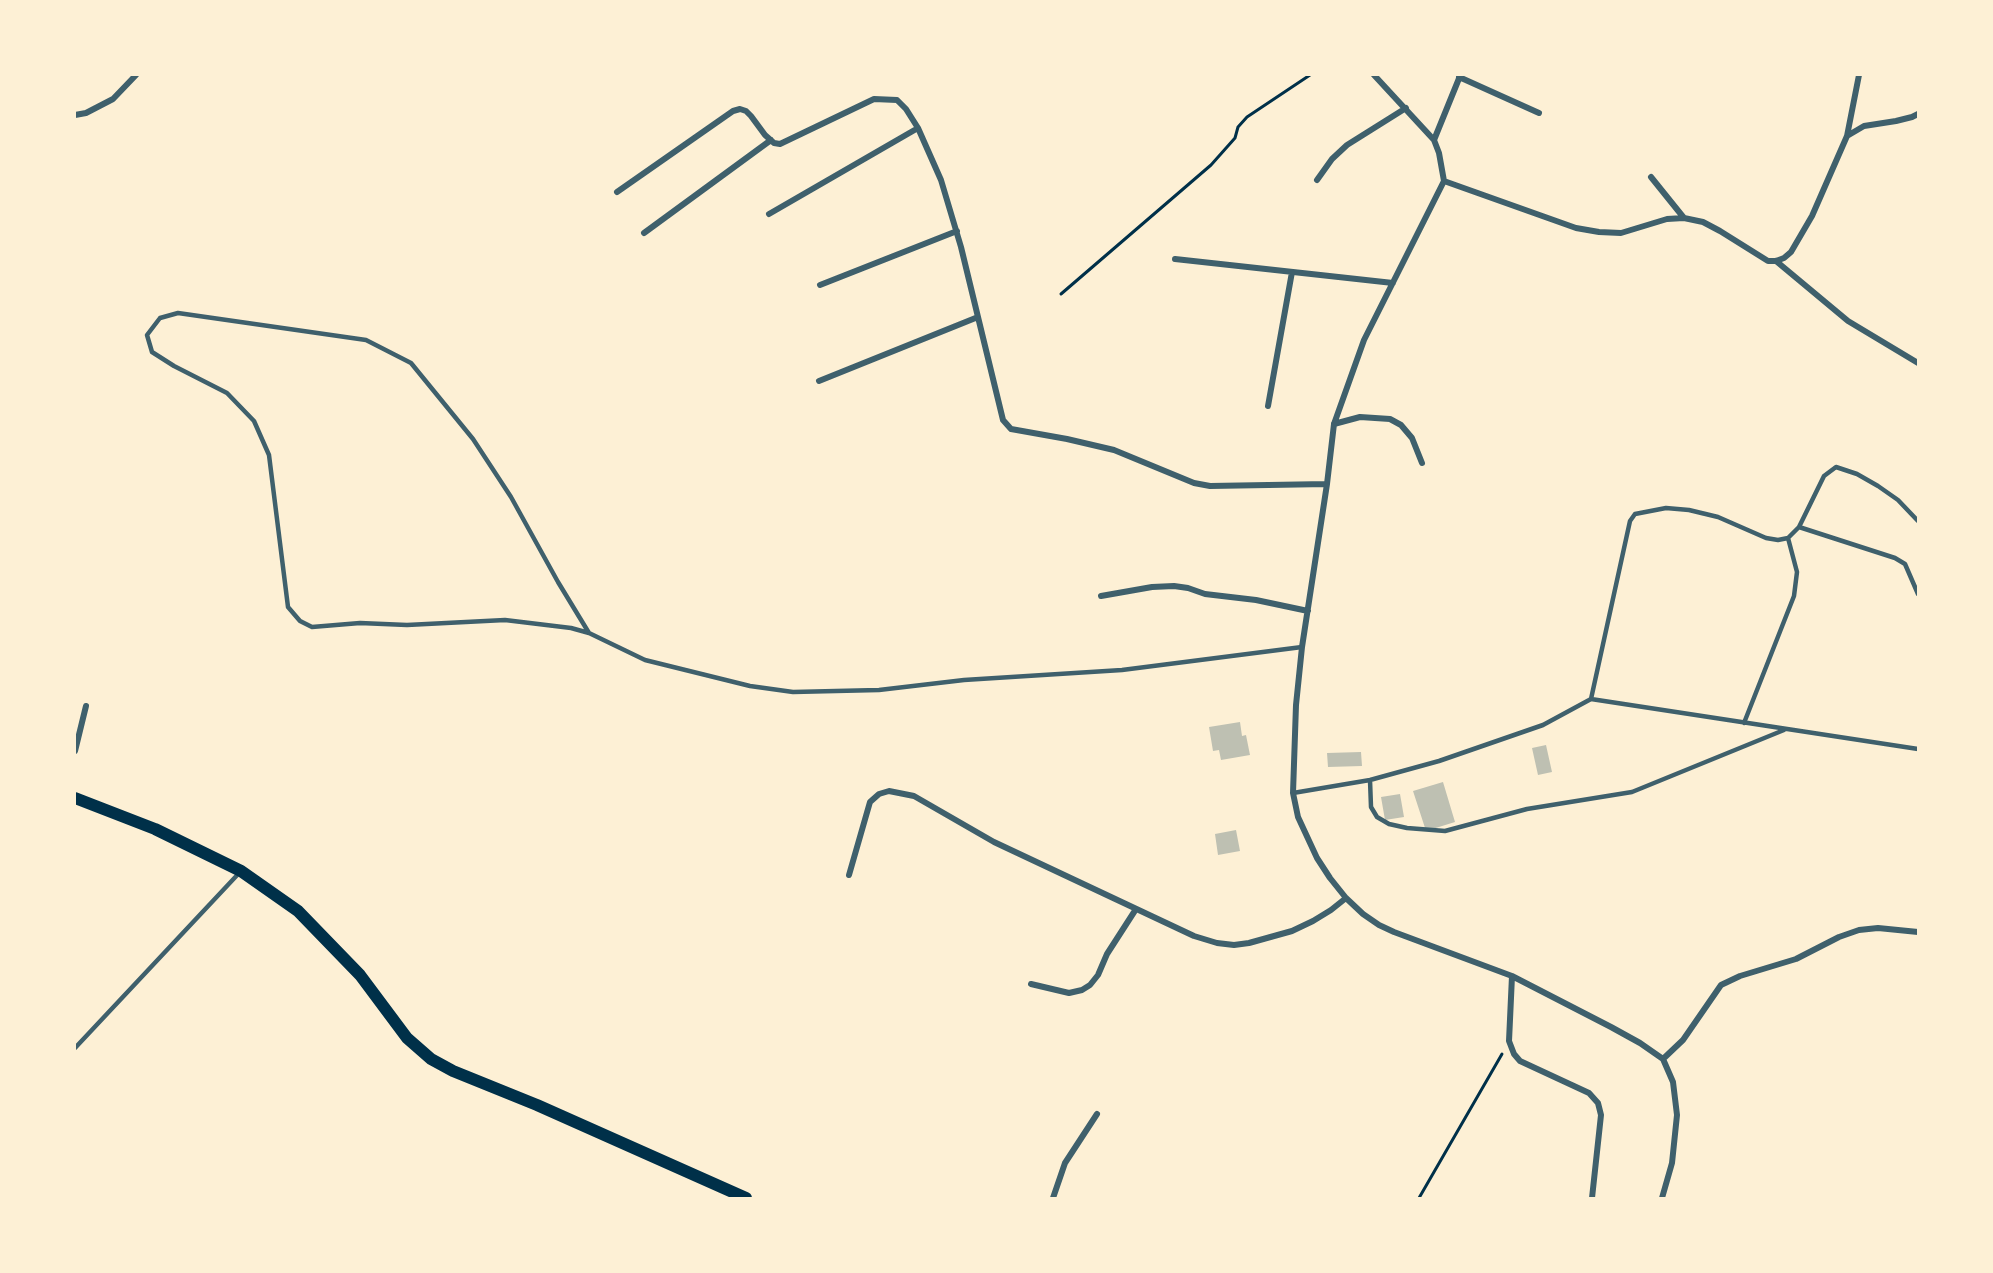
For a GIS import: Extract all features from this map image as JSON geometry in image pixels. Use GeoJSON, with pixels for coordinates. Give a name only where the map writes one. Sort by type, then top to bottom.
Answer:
{"type":"FeatureCollection","features":[{"type":"Feature","properties":{"kind":"main road"},"geometry":{"type":"LineString","coordinates":[[75,798],[155,829],[241,871],[298,911],[360,975],[407,1038],[431,1059],[453,1071],[537,1105],[746,1198]]}},
{"type":"Feature","properties":{"kind":"street"},"geometry":{"type":"LineString","coordinates":[[75,115],[86,113],[114,99],[136,75]]}},
{"type":"Feature","properties":{"kind":"street"},"geometry":{"type":"LineString","coordinates":[[1374,75],[1434,140],[1444,181],[1364,340],[1334,424],[1302,647],[1296,705],[1293,793],[1305,834],[1317,858],[1346,897],[1363,914],[1394,932],[1512,976],[1621,1032],[1663,1059],[1673,1082],[1677,1099],[1677,1115],[1672,1163],[1662,1198]]}},
{"type":"Feature","properties":{"kind":"street"},"geometry":{"type":"LineString","coordinates":[[1444,181],[1576,228],[1599,232],[1621,233],[1667,219],[1684,218],[1702,222],[1768,261],[1776,261],[1791,252],[1812,216],[1847,136],[1859,75]]}},
{"type":"Feature","properties":{"kind":"street"},"geometry":{"type":"LineString","coordinates":[[1434,140],[1460,76],[1539,113]]}},
{"type":"Feature","properties":{"kind":"street"},"geometry":{"type":"LineString","coordinates":[[617,192],[733,111],[740,109],[746,111],[771,140],[780,144],[874,99],[897,100],[906,109],[918,128],[941,180],[957,231],[1003,420],[1011,429],[1075,440],[1114,450],[1194,483],[1210,486],[1327,484]]}},
{"type":"Feature","properties":{"kind":"street"},"geometry":{"type":"LineString","coordinates":[[1317,180],[1332,159],[1347,145],[1406,108]]}},
{"type":"Feature","properties":{"kind":"street"},"geometry":{"type":"LineString","coordinates":[[1847,136],[1864,126],[1896,121],[1918,114]]}},
{"type":"Feature","properties":{"kind":"street"},"geometry":{"type":"LineString","coordinates":[[770,214],[918,128]]}},
{"type":"Feature","properties":{"kind":"street"},"geometry":{"type":"LineString","coordinates":[[644,233],[771,140]]}},
{"type":"Feature","properties":{"kind":"street"},"geometry":{"type":"LineString","coordinates":[[1652,177],[1684,218]]}},
{"type":"Feature","properties":{"kind":"street"},"geometry":{"type":"LineString","coordinates":[[820,285],[957,231]]}},
{"type":"Feature","properties":{"kind":"street"},"geometry":{"type":"LineString","coordinates":[[1175,259],[1393,283]]}},
{"type":"Feature","properties":{"kind":"street"},"geometry":{"type":"LineString","coordinates":[[1776,261],[1848,321],[1917,359]]}},
{"type":"Feature","properties":{"kind":"street"},"geometry":{"type":"LineString","coordinates":[[1268,406],[1293,272]]}},
{"type":"Feature","properties":{"kind":"street"},"geometry":{"type":"LineString","coordinates":[[819,381],[978,317]]}},
{"type":"Feature","properties":{"kind":"street"},"geometry":{"type":"LineString","coordinates":[[1334,424],[1360,417],[1390,418],[1401,425],[1412,438],[1422,464]]}},
{"type":"Feature","properties":{"kind":"street"},"geometry":{"type":"LineString","coordinates":[[1101,596],[1152,587],[1174,586],[1205,594],[1256,600],[1308,610]]}},
{"type":"Feature","properties":{"kind":"street"},"geometry":{"type":"LineString","coordinates":[[75,751],[86,706]]}},
{"type":"Feature","properties":{"kind":"street"},"geometry":{"type":"LineString","coordinates":[[849,875],[870,802],[879,794],[889,791],[914,796],[994,842],[1194,936],[1217,943],[1234,945],[1249,943],[1292,931],[1331,910],[1346,897]]}},
{"type":"Feature","properties":{"kind":"street"},"geometry":{"type":"LineString","coordinates":[[1032,984],[1069,993],[1082,990],[1090,985],[1136,909]]}},
{"type":"Feature","properties":{"kind":"street"},"geometry":{"type":"LineString","coordinates":[[1663,1059],[1683,1040],[1721,985],[1740,976],[1796,959],[1839,937],[1859,930],[1878,928],[1918,932]]}},
{"type":"Feature","properties":{"kind":"street"},"geometry":{"type":"LineString","coordinates":[[1512,976],[1509,1041],[1514,1054],[1520,1061],[1589,1092],[1598,1103],[1602,1115],[1592,1198]]}},
{"type":"Feature","properties":{"kind":"street"},"geometry":{"type":"LineString","coordinates":[[1053,1198],[1065,1163],[1097,1114]]}},
{"type":"Feature","properties":{"kind":"lane"},"geometry":{"type":"LineString","coordinates":[[589,633],[511,497],[473,440],[411,363],[366,340],[178,313],[160,318],[147,335],[152,352],[227,393],[254,421],[269,455],[288,607],[300,621],[312,627],[360,623],[407,625],[505,620],[571,628],[589,633],[645,660],[750,686],[793,692],[879,690],[963,680],[1122,670],[1302,647]]}},
{"type":"Feature","properties":{"kind":"lane"},"geometry":{"type":"LineString","coordinates":[[1591,699],[1630,521],[1635,514],[1666,508],[1689,510],[1718,517],[1766,538],[1778,540],[1788,538],[1799,526],[1824,476],[1836,467],[1857,474],[1878,486],[1898,500],[1918,521]]}},
{"type":"Feature","properties":{"kind":"lane"},"geometry":{"type":"LineString","coordinates":[[1799,526],[1895,558],[1905,564],[1918,594]]}},
{"type":"Feature","properties":{"kind":"lane"},"geometry":{"type":"LineString","coordinates":[[1744,723],[1794,596],[1797,572],[1788,538]]}},
{"type":"Feature","properties":{"kind":"lane"},"geometry":{"type":"LineString","coordinates":[[1293,793],[1370,780],[1439,762],[1543,725],[1591,699],[1918,749]]}},
{"type":"Feature","properties":{"kind":"lane"},"geometry":{"type":"LineString","coordinates":[[1370,780],[1371,807],[1377,817],[1389,824],[1407,828],[1445,831],[1527,809],[1632,792],[1786,729]]}},
{"type":"Feature","properties":{"kind":"lane"},"geometry":{"type":"LineString","coordinates":[[75,1047],[241,871]]}},
{"type":"Feature","properties":{"kind":"path"},"geometry":{"type":"LineString","coordinates":[[1061,294],[1211,165],[1235,138],[1238,127],[1246,117],[1310,75]]}},
{"type":"Feature","properties":{"kind":"path"},"geometry":{"type":"LineString","coordinates":[[1419,1198],[1509,1041]]}},
{"type":"Feature","properties":{"kind":"building"},"geometry":{"type":"Polygon","coordinates":[[[1240,722],[1242,736],[1246,735],[1250,755],[1221,760],[1219,750],[1213,751],[1209,727],[1240,722]]]}},
{"type":"Feature","properties":{"kind":"building"},"geometry":{"type":"Polygon","coordinates":[[[1546,745],[1552,772],[1538,775],[1532,748],[1546,745]]]}},
{"type":"Feature","properties":{"kind":"building"},"geometry":{"type":"Polygon","coordinates":[[[1361,752],[1362,766],[1328,767],[1327,753],[1361,752]]]}},
{"type":"Feature","properties":{"kind":"building"},"geometry":{"type":"Polygon","coordinates":[[[1443,782],[1455,822],[1426,831],[1413,791],[1443,782]]]}},
{"type":"Feature","properties":{"kind":"building"},"geometry":{"type":"Polygon","coordinates":[[[1400,794],[1404,817],[1385,820],[1381,797],[1400,794]]]}},
{"type":"Feature","properties":{"kind":"building"},"geometry":{"type":"Polygon","coordinates":[[[1236,830],[1240,851],[1218,855],[1215,834],[1236,830]]]}}]}
